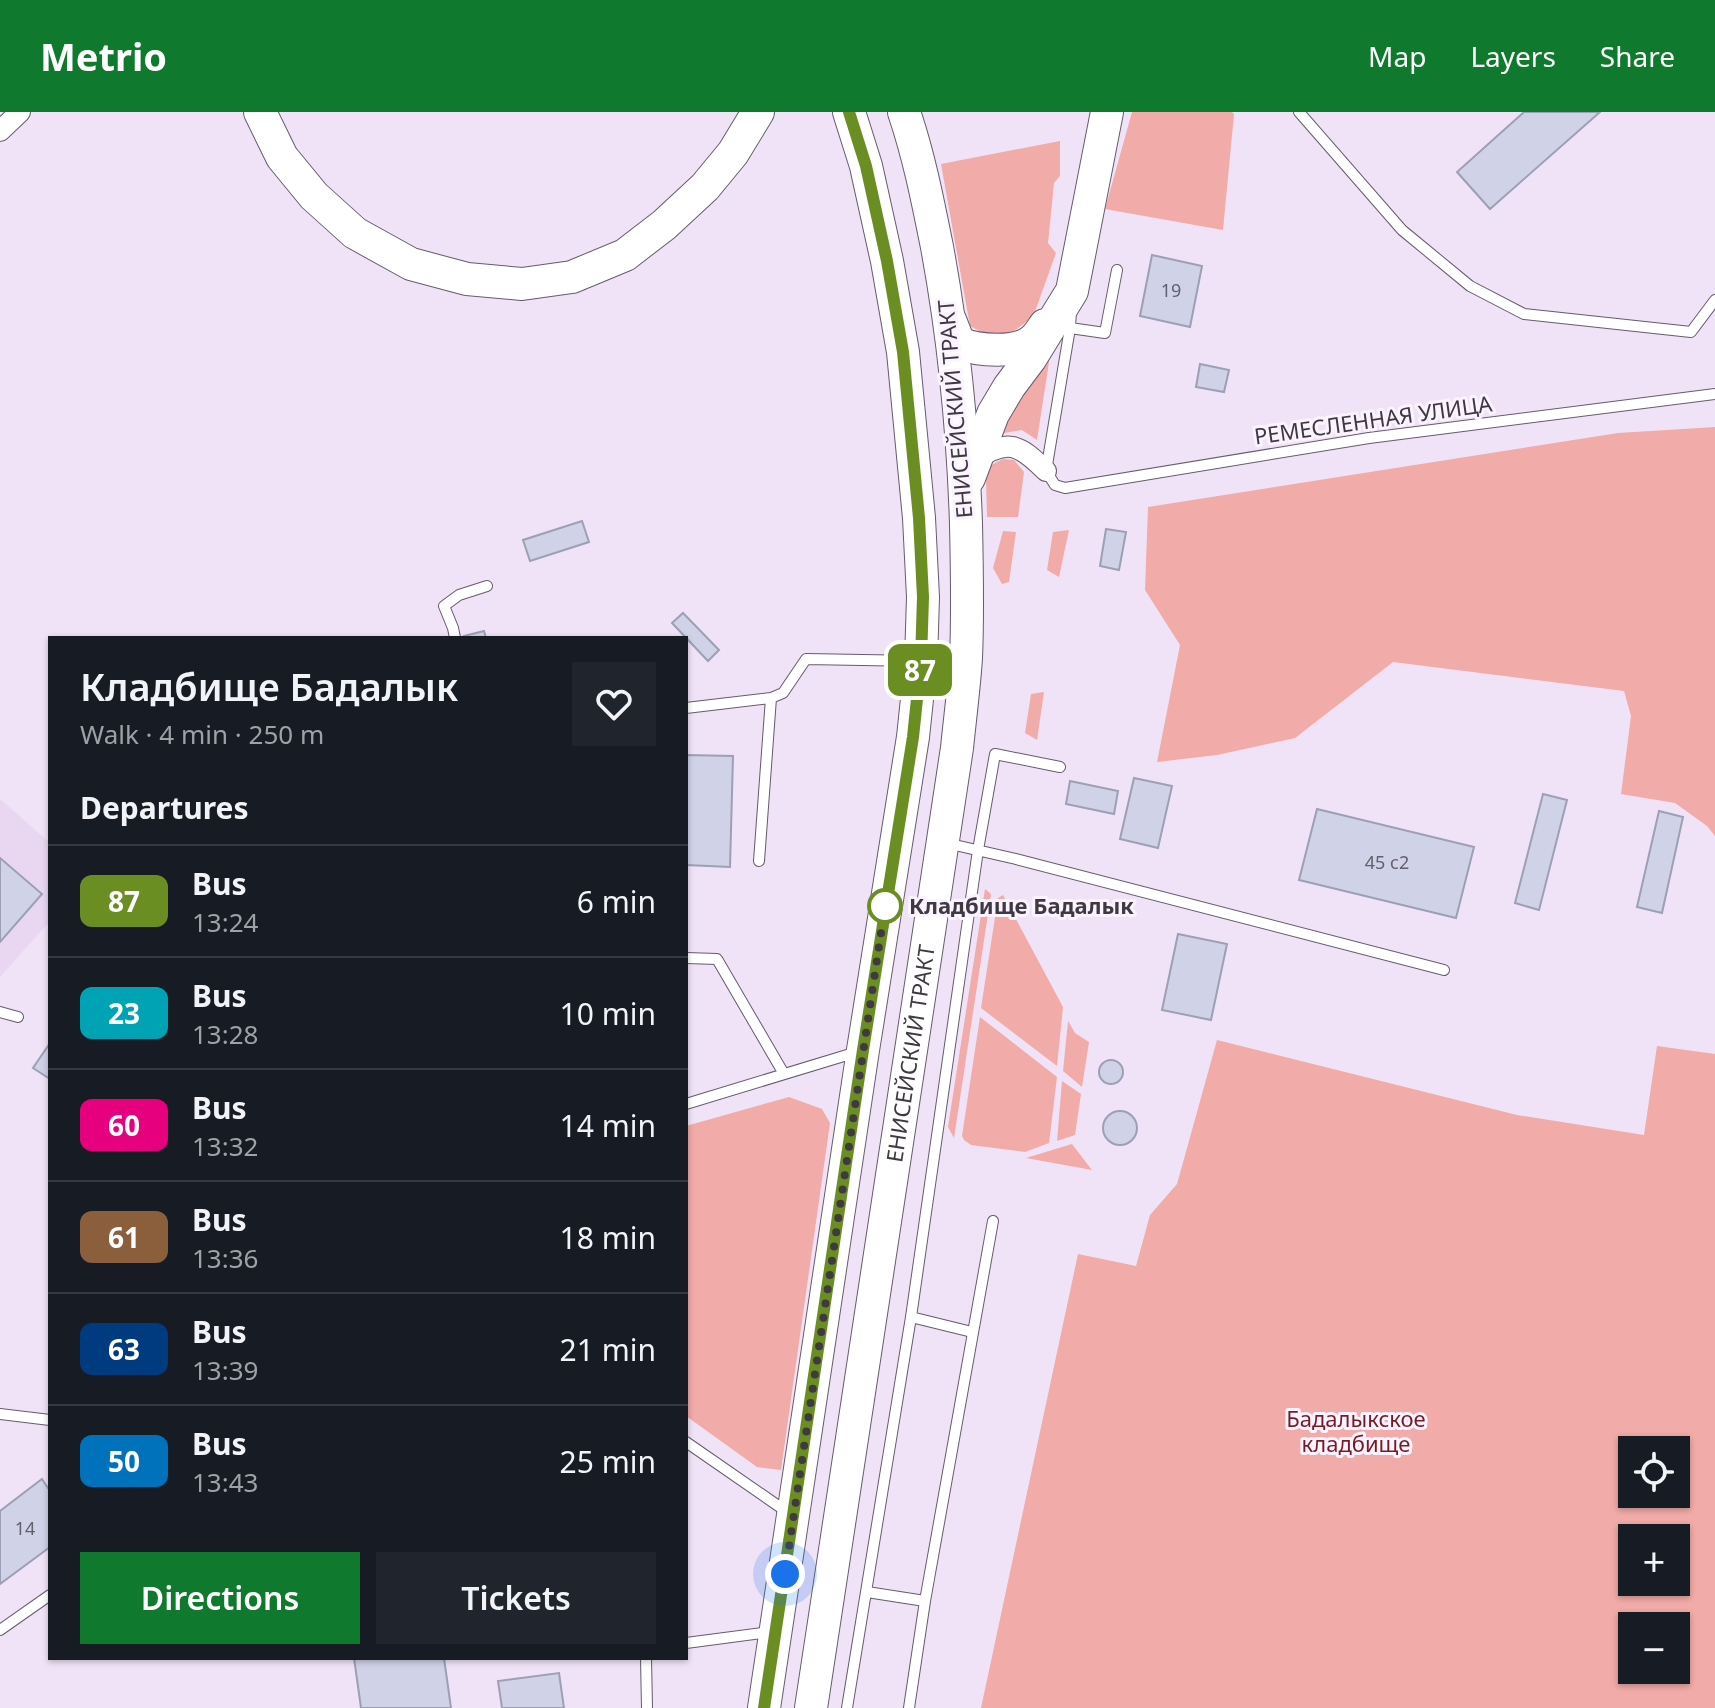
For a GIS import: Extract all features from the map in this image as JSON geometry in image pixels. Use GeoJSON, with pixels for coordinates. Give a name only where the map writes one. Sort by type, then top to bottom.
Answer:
{"type":"FeatureCollection","features":[{"type":"Feature","properties":{"kind":"main road"},"geometry":{"type":"LineString","coordinates":[[260,112],[282,157],[314,196],[355,233],[411,264],[467,279],[522,284],[572,277],[625,255],[664,225],[705,187],[733,153],[758,112]]}},
{"type":"Feature","properties":{"kind":"main road","name":"ЕНИСЕЙСКИЙ ТРАКТ"},"geometry":{"type":"LineString","coordinates":[[764,1708],[913,737],[921,661],[923,597],[920,534],[903,352],[866,166],[849,112]]}},
{"type":"Feature","properties":{"kind":"main road","name":"ЕНИСЕЙСКИЙ ТРАКТ"},"geometry":{"type":"LineString","coordinates":[[811,1708],[957,748],[966,656],[970,474],[948,315],[928,202],[904,112]]}},
{"type":"Feature","properties":{"kind":"main road"},"geometry":{"type":"LineString","coordinates":[[970,474],[993,414],[1072,291],[1107,112]]}},
{"type":"Feature","properties":{"kind":"main road"},"geometry":{"type":"LineString","coordinates":[[948,315],[959,343],[970,348],[1011,348],[1032,342],[1072,291]]}},
{"type":"Feature","properties":{"kind":"main road"},"geometry":{"type":"LineString","coordinates":[[897,835],[942,842]]}},
{"type":"Feature","properties":{"kind":"street"},"geometry":{"type":"LineString","coordinates":[[0,131],[20,112]]}},
{"type":"Feature","properties":{"kind":"street"},"geometry":{"type":"LineString","coordinates":[[970,474],[992,449],[1017,448],[1029,454],[1046,471]]}},
{"type":"Feature","properties":{"kind":"lane"},"geometry":{"type":"LineString","coordinates":[[1299,112],[1402,230],[1470,286],[1524,314],[1691,332],[1715,300]]}},
{"type":"Feature","properties":{"kind":"lane"},"geometry":{"type":"LineString","coordinates":[[1070,328],[1105,333],[1117,270]]}},
{"type":"Feature","properties":{"kind":"lane"},"geometry":{"type":"LineString","coordinates":[[1046,471],[1070,328],[1072,291]]}},
{"type":"Feature","properties":{"kind":"lane","name":"РЕМЕСЛЕННАЯ УЛИЦА"},"geometry":{"type":"LineString","coordinates":[[1046,471],[1055,485],[1065,488],[1369,438],[1715,394]]}},
{"type":"Feature","properties":{"kind":"lane"},"geometry":{"type":"LineString","coordinates":[[455,636],[444,606],[459,595],[487,586]]}},
{"type":"Feature","properties":{"kind":"lane"},"geometry":{"type":"LineString","coordinates":[[688,708],[771,698],[783,693],[806,659],[921,661]]}},
{"type":"Feature","properties":{"kind":"lane"},"geometry":{"type":"LineString","coordinates":[[759,861],[771,698]]}},
{"type":"Feature","properties":{"kind":"lane"},"geometry":{"type":"LineString","coordinates":[[847,1708],[911,1317],[978,850],[995,754],[1060,767]]}},
{"type":"Feature","properties":{"kind":"lane"},"geometry":{"type":"LineString","coordinates":[[942,842],[1444,970]]}},
{"type":"Feature","properties":{"kind":"lane"},"geometry":{"type":"LineString","coordinates":[[688,958],[717,959],[784,1074]]}},
{"type":"Feature","properties":{"kind":"lane"},"geometry":{"type":"LineString","coordinates":[[0,1012],[18,1017]]}},
{"type":"Feature","properties":{"kind":"lane"},"geometry":{"type":"LineString","coordinates":[[688,1103],[863,1050]]}},
{"type":"Feature","properties":{"kind":"lane"},"geometry":{"type":"LineString","coordinates":[[909,1708],[925,1601],[993,1221]]}},
{"type":"Feature","properties":{"kind":"lane"},"geometry":{"type":"LineString","coordinates":[[911,1317],[972,1332]]}},
{"type":"Feature","properties":{"kind":"lane"},"geometry":{"type":"LineString","coordinates":[[0,1414],[48,1420]]}},
{"type":"Feature","properties":{"kind":"lane"},"geometry":{"type":"LineString","coordinates":[[688,1443],[794,1517]]}},
{"type":"Feature","properties":{"kind":"lane"},"geometry":{"type":"LineString","coordinates":[[867,1592],[925,1601]]}},
{"type":"Feature","properties":{"kind":"lane"},"geometry":{"type":"LineString","coordinates":[[0,1630],[48,1596]]}},
{"type":"Feature","properties":{"kind":"lane"},"geometry":{"type":"LineString","coordinates":[[688,1643],[776,1631]]}},
{"type":"Feature","properties":{"kind":"lane"},"geometry":{"type":"LineString","coordinates":[[646,1660],[647,1708]]}},
{"type":"Feature","properties":{"kind":"shaded area"},"geometry":{"type":"Polygon","coordinates":[[[0,799],[48,841],[48,923],[0,977],[0,799]]]}},
{"type":"Feature","properties":{"kind":"green space"},"geometry":{"type":"Polygon","coordinates":[[[1132,112],[1234,114],[1223,230],[1105,209],[1132,112]]]}},
{"type":"Feature","properties":{"kind":"green space"},"geometry":{"type":"Polygon","coordinates":[[[1060,141],[1060,176],[1054,183],[1048,243],[1056,253],[1033,317],[1011,333],[991,337],[970,326],[941,164],[1060,141]]]}},
{"type":"Feature","properties":{"kind":"green space"},"geometry":{"type":"Polygon","coordinates":[[[1051,349],[1037,440],[1022,430],[1004,433],[1005,425],[1051,349]]]}},
{"type":"Feature","properties":{"kind":"green space"},"geometry":{"type":"Polygon","coordinates":[[[1715,427],[1715,836],[1707,826],[1675,803],[1621,794],[1631,716],[1624,691],[1393,662],[1295,738],[1217,755],[1157,762],[1180,645],[1145,590],[1148,507],[1618,433],[1715,427]]]}},
{"type":"Feature","properties":{"kind":"green space"},"geometry":{"type":"Polygon","coordinates":[[[1003,459],[1014,460],[1024,472],[1018,517],[987,517],[986,478],[991,465],[1003,459]]]}},
{"type":"Feature","properties":{"kind":"green space"},"geometry":{"type":"Polygon","coordinates":[[[1069,530],[1059,577],[1047,570],[1053,532],[1069,530]]]}},
{"type":"Feature","properties":{"kind":"green space"},"geometry":{"type":"Polygon","coordinates":[[[1003,531],[1016,532],[1009,582],[1002,584],[993,568],[1003,531]]]}},
{"type":"Feature","properties":{"kind":"green space"},"geometry":{"type":"Polygon","coordinates":[[[1044,692],[1037,740],[1025,733],[1031,694],[1044,692]]]}},
{"type":"Feature","properties":{"kind":"green space"},"geometry":{"type":"Polygon","coordinates":[[[985,889],[991,894],[954,1138],[948,1127],[985,889]]]}},
{"type":"Feature","properties":{"kind":"green space"},"geometry":{"type":"Polygon","coordinates":[[[1003,895],[1063,1007],[1057,1066],[981,1008],[998,898],[1003,895]]]}},
{"type":"Feature","properties":{"kind":"green space"},"geometry":{"type":"Polygon","coordinates":[[[980,1017],[1057,1077],[1049,1143],[1025,1152],[971,1145],[964,1140],[962,1136],[980,1017]]]}},
{"type":"Feature","properties":{"kind":"green space"},"geometry":{"type":"Polygon","coordinates":[[[1068,1021],[1075,1033],[1089,1042],[1082,1087],[1063,1071],[1068,1021]]]}},
{"type":"Feature","properties":{"kind":"green space","name":"Бадалыкское кладбище"},"geometry":{"type":"Polygon","coordinates":[[[1217,1040],[1517,1115],[1644,1135],[1657,1046],[1715,1054],[1715,1708],[981,1708],[1078,1254],[1136,1266],[1150,1215],[1177,1184],[1217,1040]]]}},
{"type":"Feature","properties":{"kind":"green space"},"geometry":{"type":"Polygon","coordinates":[[[1062,1081],[1081,1094],[1075,1135],[1057,1141],[1062,1081]]]}},
{"type":"Feature","properties":{"kind":"green space"},"geometry":{"type":"Polygon","coordinates":[[[789,1097],[822,1109],[830,1123],[781,1470],[757,1467],[688,1417],[688,1125],[789,1097]]]}},
{"type":"Feature","properties":{"kind":"green space"},"geometry":{"type":"Polygon","coordinates":[[[1072,1144],[1092,1170],[1026,1158],[1072,1144]]]}},
{"type":"Feature","properties":{"kind":"building"},"geometry":{"type":"Polygon","coordinates":[[[1524,112],[1600,112],[1490,209],[1457,172],[1524,112]]]}},
{"type":"Feature","properties":{"kind":"building"},"geometry":{"type":"Polygon","coordinates":[[[1152,255],[1202,266],[1190,327],[1140,316],[1152,255]]]}},
{"type":"Feature","properties":{"kind":"building"},"geometry":{"type":"Polygon","coordinates":[[[1200,364],[1229,370],[1224,392],[1196,387],[1200,364]]]}},
{"type":"Feature","properties":{"kind":"building"},"geometry":{"type":"Polygon","coordinates":[[[582,521],[589,542],[530,561],[523,540],[582,521]]]}},
{"type":"Feature","properties":{"kind":"building"},"geometry":{"type":"Polygon","coordinates":[[[1106,529],[1126,532],[1119,570],[1100,566],[1106,529]]]}},
{"type":"Feature","properties":{"kind":"building"},"geometry":{"type":"Polygon","coordinates":[[[683,613],[719,650],[708,661],[688,640],[688,636],[672,623],[683,613]]]}},
{"type":"Feature","properties":{"kind":"building"},"geometry":{"type":"Polygon","coordinates":[[[484,631],[485,636],[464,636],[484,631]]]}},
{"type":"Feature","properties":{"kind":"building"},"geometry":{"type":"Polygon","coordinates":[[[688,755],[733,756],[730,867],[688,865],[688,755]]]}},
{"type":"Feature","properties":{"kind":"building"},"geometry":{"type":"Polygon","coordinates":[[[1134,778],[1172,786],[1158,848],[1120,839],[1134,778]]]}},
{"type":"Feature","properties":{"kind":"building"},"geometry":{"type":"Polygon","coordinates":[[[1070,781],[1118,791],[1114,814],[1066,804],[1070,781]]]}},
{"type":"Feature","properties":{"kind":"building"},"geometry":{"type":"Polygon","coordinates":[[[1543,794],[1567,800],[1539,910],[1515,903],[1543,794]]]}},
{"type":"Feature","properties":{"kind":"building"},"geometry":{"type":"Polygon","coordinates":[[[1317,809],[1474,847],[1456,918],[1299,880],[1317,809]]]}},
{"type":"Feature","properties":{"kind":"building"},"geometry":{"type":"Polygon","coordinates":[[[1659,811],[1683,817],[1662,913],[1637,907],[1659,811]]]}},
{"type":"Feature","properties":{"kind":"building"},"geometry":{"type":"Polygon","coordinates":[[[0,858],[42,894],[0,942],[0,858]]]}},
{"type":"Feature","properties":{"kind":"building"},"geometry":{"type":"Polygon","coordinates":[[[1178,934],[1227,944],[1211,1020],[1162,1010],[1178,934]]]}},
{"type":"Feature","properties":{"kind":"building"},"geometry":{"type":"Polygon","coordinates":[[[48,1046],[48,1078],[33,1068],[48,1046]]]}},
{"type":"Feature","properties":{"kind":"building"},"geometry":{"type":"Polygon","coordinates":[[[1111,1060],[1119,1064],[1123,1072],[1119,1080],[1111,1084],[1103,1080],[1099,1072],[1103,1064],[1111,1060]]]}},
{"type":"Feature","properties":{"kind":"building"},"geometry":{"type":"Polygon","coordinates":[[[1120,1111],[1132,1116],[1137,1128],[1132,1140],[1120,1145],[1108,1140],[1103,1128],[1108,1116],[1120,1111]]]}},
{"type":"Feature","properties":{"kind":"building"},"geometry":{"type":"Polygon","coordinates":[[[42,1479],[48,1488],[48,1548],[0,1584],[0,1511],[42,1479]]]}},
{"type":"Feature","properties":{"kind":"building"},"geometry":{"type":"Polygon","coordinates":[[[354,1660],[444,1660],[451,1708],[361,1708],[354,1660]]]}},
{"type":"Feature","properties":{"kind":"building"},"geometry":{"type":"Polygon","coordinates":[[[559,1673],[564,1708],[502,1708],[498,1681],[559,1673]]]}},
{"type":"Feature","properties":{"kind":"bus line","name":"87"},"geometry":{"type":"LineString","coordinates":[[764,1708],[913,737],[921,661],[923,597],[919,518],[903,352],[866,166],[849,112]]}},
{"type":"Feature","properties":{"kind":"place","name":"Кладбище Бадалык"},"geometry":{"type":"Point","coordinates":[885,906]}},
{"type":"Feature","properties":{"kind":"route"},"geometry":{"type":"LineString","coordinates":[[785,1574],[885,906]]}}]}
